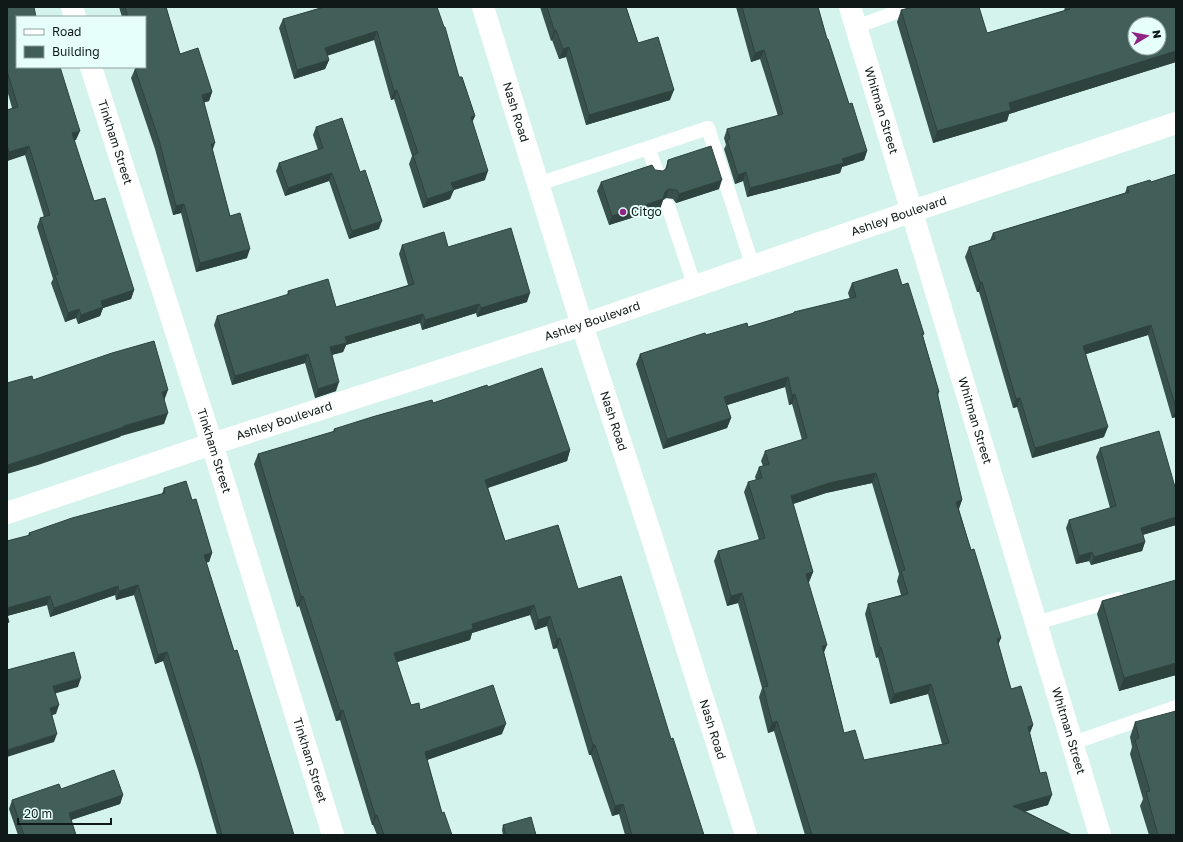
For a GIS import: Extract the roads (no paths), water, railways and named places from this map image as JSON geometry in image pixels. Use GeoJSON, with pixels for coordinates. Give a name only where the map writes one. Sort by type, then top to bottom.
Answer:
{"type":"FeatureCollection","features":[{"type":"Feature","properties":{"kind":"main road","name":"Nash Road"},"geometry":{"type":"LineString","coordinates":[[483,7],[582,325],[651,535],[746,835]]}},
{"type":"Feature","properties":{"kind":"main road","name":"Whitman Street"},"geometry":{"type":"LineString","coordinates":[[853,17],[913,211],[1100,835]]}},
{"type":"Feature","properties":{"kind":"main road","name":"Tinkham Street"},"geometry":{"type":"LineString","coordinates":[[91,68],[212,444],[333,835]]}},
{"type":"Feature","properties":{"kind":"main road","name":"Ashley Boulevard"},"geometry":{"type":"LineString","coordinates":[[7,513],[212,444],[582,325],[913,211],[1176,123]]}},
{"type":"Feature","properties":{"kind":"lane"},"geometry":{"type":"LineString","coordinates":[[853,17],[910,7]]}},
{"type":"Feature","properties":{"kind":"lane"},"geometry":{"type":"LineString","coordinates":[[538,184],[708,128],[753,267]]}},
{"type":"Feature","properties":{"kind":"lane"},"geometry":{"type":"LineString","coordinates":[[648,148],[657,172]]}},
{"type":"Feature","properties":{"kind":"lane"},"geometry":{"type":"LineString","coordinates":[[668,206],[695,287]]}},
{"type":"Feature","properties":{"kind":"lane"},"geometry":{"type":"LineString","coordinates":[[1036,623],[1134,594]]}},
{"type":"Feature","properties":{"kind":"lane"},"geometry":{"type":"LineString","coordinates":[[1073,743],[1176,707]]}},
{"type":"Feature","properties":{"kind":"place","name":"Citgo"},"geometry":{"type":"Point","coordinates":[623,212]}}]}
